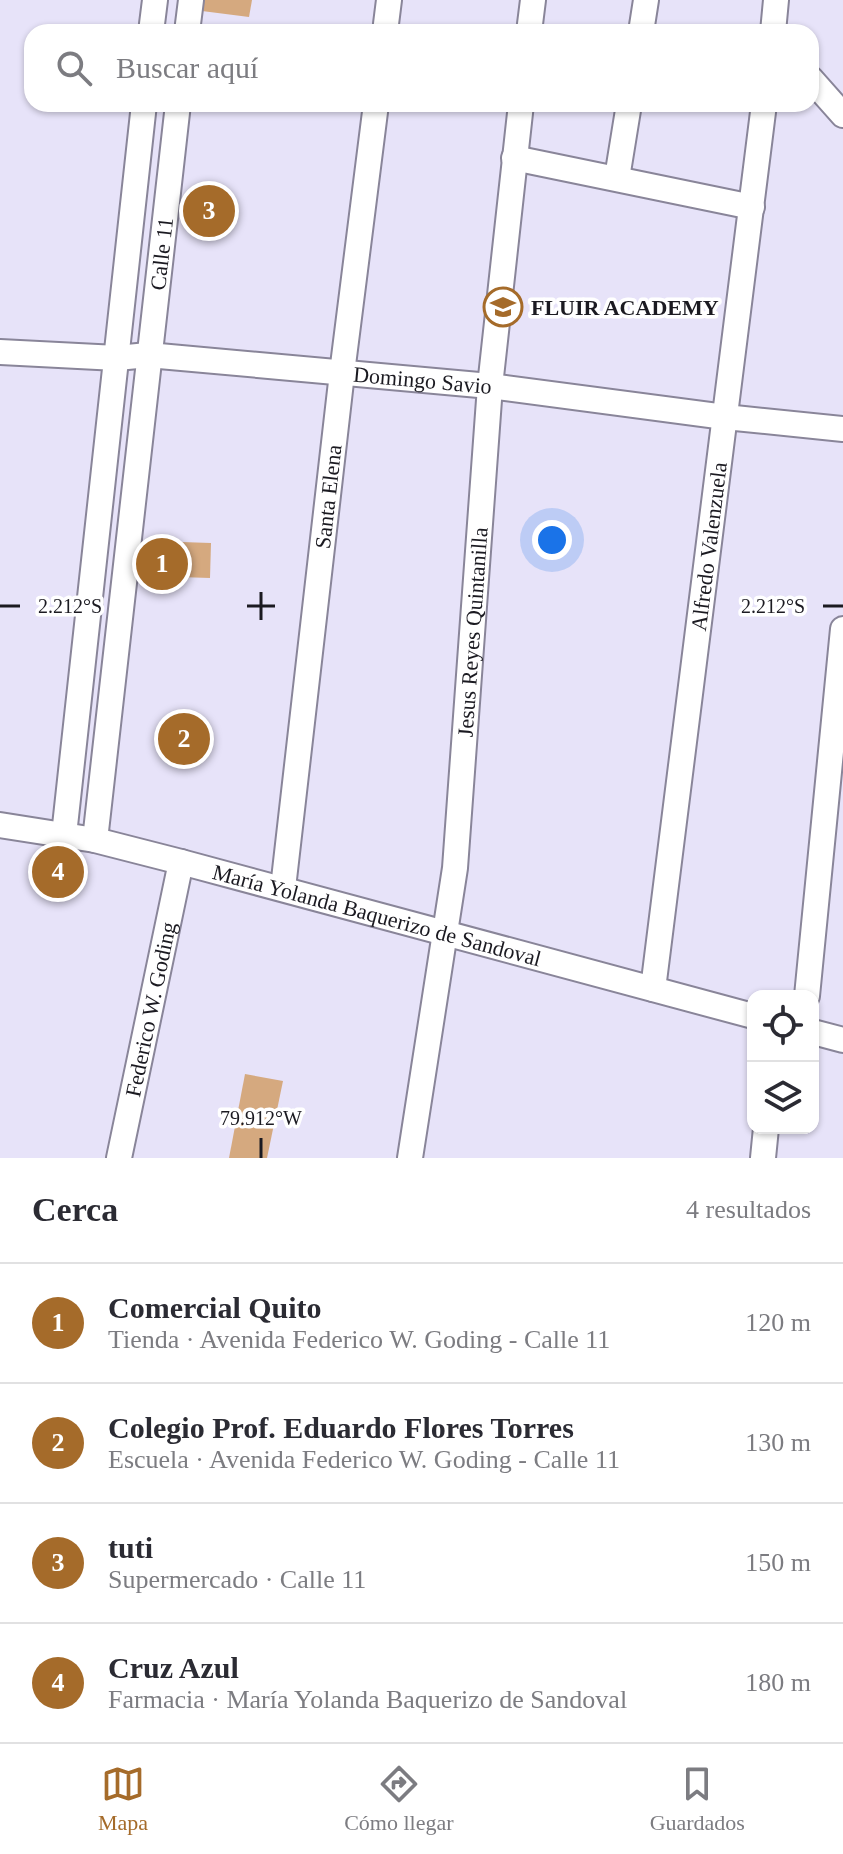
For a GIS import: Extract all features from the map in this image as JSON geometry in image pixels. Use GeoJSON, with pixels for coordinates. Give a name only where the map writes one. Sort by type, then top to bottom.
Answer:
{"type":"FeatureCollection","features":[{"type":"Feature","properties":{"kind":"street"},"geometry":{"type":"LineString","coordinates":[[152,24],[155,0]]}},
{"type":"Feature","properties":{"kind":"street"},"geometry":{"type":"LineString","coordinates":[[188,24],[191,0]]}},
{"type":"Feature","properties":{"kind":"street"},"geometry":{"type":"LineString","coordinates":[[386,24],[389,0]]}},
{"type":"Feature","properties":{"kind":"street"},"geometry":{"type":"LineString","coordinates":[[530,24],[533,0]]}},
{"type":"Feature","properties":{"kind":"street"},"geometry":{"type":"LineString","coordinates":[[642,24],[646,0]]}},
{"type":"Feature","properties":{"kind":"street"},"geometry":{"type":"LineString","coordinates":[[774,24],[776,0]]}},
{"type":"Feature","properties":{"kind":"street"},"geometry":{"type":"LineString","coordinates":[[819,88],[843,115]]}},
{"type":"Feature","properties":{"kind":"street"},"geometry":{"type":"LineString","coordinates":[[64,835],[143,112]]}},
{"type":"Feature","properties":{"kind":"street","name":"Calle 11"},"geometry":{"type":"LineString","coordinates":[[95,840],[177,112]]}},
{"type":"Feature","properties":{"kind":"street","name":"Santa Elena"},"geometry":{"type":"LineString","coordinates":[[283,888],[375,112]]}},
{"type":"Feature","properties":{"kind":"street","name":"Jesus Reyes Quintanilla"},"geometry":{"type":"LineString","coordinates":[[410,1158],[455,868],[490,386],[520,112]]}},
{"type":"Feature","properties":{"kind":"street"},"geometry":{"type":"LineString","coordinates":[[617,178],[628,112]]}},
{"type":"Feature","properties":{"kind":"street","name":"Alfredo Valenzuela"},"geometry":{"type":"LineString","coordinates":[[653,989],[763,112]]}},
{"type":"Feature","properties":{"kind":"street"},"geometry":{"type":"LineString","coordinates":[[514,158],[752,207]]}},
{"type":"Feature","properties":{"kind":"street","name":"Domingo Savio"},"geometry":{"type":"LineString","coordinates":[[0,352],[117,358],[148,355],[490,386],[843,429]]}},
{"type":"Feature","properties":{"kind":"street"},"geometry":{"type":"LineString","coordinates":[[808,990],[843,629]]}},
{"type":"Feature","properties":{"kind":"street","name":"María Yolanda Baquerizo de Sandoval"},"geometry":{"type":"LineString","coordinates":[[0,825],[95,840],[747,1014]]}},
{"type":"Feature","properties":{"kind":"street","name":"Federico W. Goding"},"geometry":{"type":"LineString","coordinates":[[119,1158],[181,862]]}},
{"type":"Feature","properties":{"kind":"street"},"geometry":{"type":"LineString","coordinates":[[819,1034],[843,1040]]}},
{"type":"Feature","properties":{"kind":"street"},"geometry":{"type":"LineString","coordinates":[[763,1158],[765,1134]]}},
{"type":"Feature","properties":{"kind":"building"},"geometry":{"type":"Polygon","coordinates":[[[203,0],[252,0],[249,17],[202,11],[203,0]]]}},
{"type":"Feature","properties":{"kind":"building"},"geometry":{"type":"Polygon","coordinates":[[[151,541],[211,543],[210,578],[149,576],[151,541]]]}},
{"type":"Feature","properties":{"kind":"building"},"geometry":{"type":"Polygon","coordinates":[[[53,849],[69,853],[58,901],[42,897],[53,849]]]}},
{"type":"Feature","properties":{"kind":"building"},"geometry":{"type":"Polygon","coordinates":[[[245,1074],[283,1081],[267,1158],[229,1158],[245,1074]]]}},
{"type":"Feature","properties":{"kind":"place","name":"tuti"},"geometry":{"type":"Point","coordinates":[209,211]}},
{"type":"Feature","properties":{"kind":"place","name":"FLUIR ACADEMY"},"geometry":{"type":"Point","coordinates":[503,307]}},
{"type":"Feature","properties":{"kind":"place","name":"Comercial Quito"},"geometry":{"type":"Point","coordinates":[162,564]}},
{"type":"Feature","properties":{"kind":"place","name":"Colegio Prof. Eduardo Flores Torres"},"geometry":{"type":"Point","coordinates":[184,739]}},
{"type":"Feature","properties":{"kind":"place","name":"Cruz Azul"},"geometry":{"type":"Point","coordinates":[58,872]}}]}
